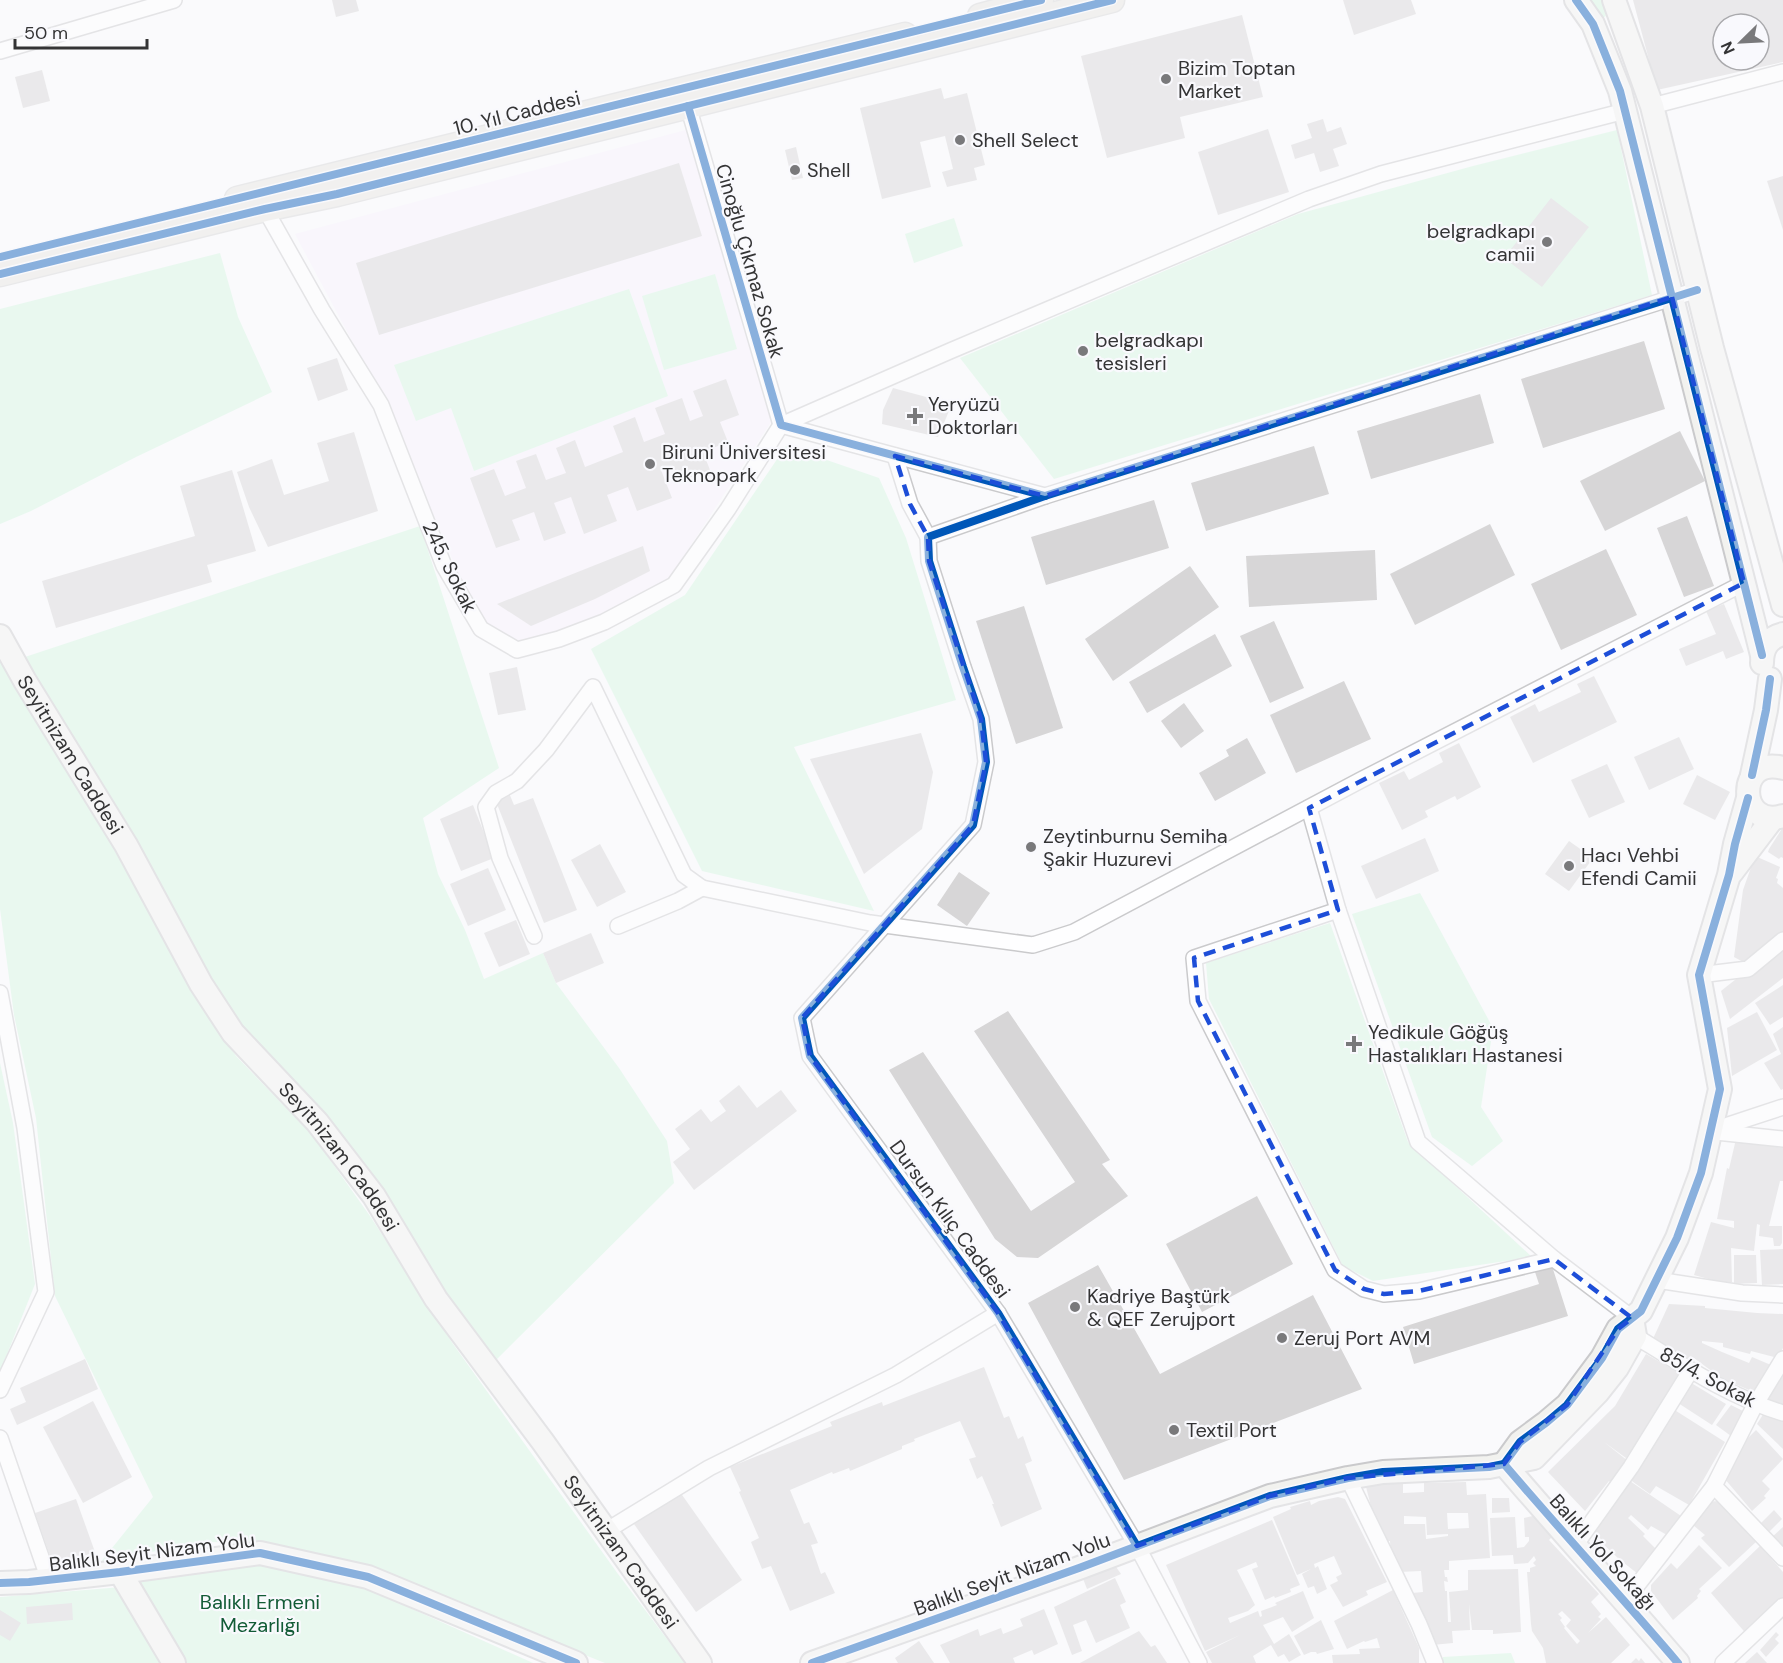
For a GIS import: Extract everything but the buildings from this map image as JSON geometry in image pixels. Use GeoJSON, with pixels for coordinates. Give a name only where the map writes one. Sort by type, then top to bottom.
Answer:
{"type":"FeatureCollection","features":[{"type":"Feature","properties":{"kind":"main road","name":"10. Yıl Caddesi"},"geometry":{"type":"LineString","coordinates":[[0,257],[1041,0]]}},
{"type":"Feature","properties":{"kind":"main road","name":"10. Yıl Caddesi"},"geometry":{"type":"LineString","coordinates":[[0,274],[265,209],[324,197],[1112,0]]}},
{"type":"Feature","properties":{"kind":"street"},"geometry":{"type":"LineString","coordinates":[[0,51],[174,0]]}},
{"type":"Feature","properties":{"kind":"street"},"geometry":{"type":"LineString","coordinates":[[1576,0],[1593,24],[1605,51],[1625,111],[1762,655],[1764,672],[1776,682],[1766,710],[1748,785],[1748,798],[1734,844],[1729,875],[1699,975],[1748,969],[1783,940]]}},
{"type":"Feature","properties":{"kind":"street"},"geometry":{"type":"LineString","coordinates":[[1614,0],[1652,106],[1697,290],[1783,604]]}},
{"type":"Feature","properties":{"kind":"street"},"geometry":{"type":"LineString","coordinates":[[1652,106],[1783,72]]}},
{"type":"Feature","properties":{"kind":"street","name":"Cinoğlu Çıkmaz Sokak"},"geometry":{"type":"LineString","coordinates":[[688,106],[782,425]]}},
{"type":"Feature","properties":{"kind":"street"},"geometry":{"type":"LineString","coordinates":[[782,425],[1309,199],[1381,174],[1625,111]]}},
{"type":"Feature","properties":{"kind":"street","name":"245. Sokak"},"geometry":{"type":"LineString","coordinates":[[265,209],[322,310],[381,405],[450,575],[481,629],[517,650],[559,639],[604,622],[674,585],[728,509],[782,425]]}},
{"type":"Feature","properties":{"kind":"street"},"geometry":{"type":"LineString","coordinates":[[928,537],[1045,496],[1697,290]]}},
{"type":"Feature","properties":{"kind":"street"},"geometry":{"type":"LineString","coordinates":[[782,425],[1045,496]]}},
{"type":"Feature","properties":{"kind":"street"},"geometry":{"type":"LineString","coordinates":[[883,925],[973,825],[986,762],[981,719],[929,561],[928,537],[910,504],[895,456]]}},
{"type":"Feature","properties":{"kind":"street"},"geometry":{"type":"LineString","coordinates":[[534,936],[500,858],[486,807],[496,793],[517,781],[546,750],[593,687],[684,875],[702,888],[883,925],[1033,945],[1074,932],[1744,583],[1763,584],[1770,588],[1783,604]]}},
{"type":"Feature","properties":{"kind":"street"},"geometry":{"type":"LineString","coordinates":[[1762,655],[1764,647],[1770,640],[1783,634]]}},
{"type":"Feature","properties":{"kind":"street","name":"Seyitnizam Caddesi"},"geometry":{"type":"LineString","coordinates":[[0,636],[24,681],[126,845],[201,984],[233,1033],[317,1122],[374,1196],[436,1299],[543,1442],[700,1663]]}},
{"type":"Feature","properties":{"kind":"street"},"geometry":{"type":"LineString","coordinates":[[1752,776],[1766,767],[1783,768]]}},
{"type":"Feature","properties":{"kind":"street"},"geometry":{"type":"LineString","coordinates":[[1729,875],[1780,818],[1757,813],[1748,798]]}},
{"type":"Feature","properties":{"kind":"street","name":"85/4. Sokak"},"geometry":{"type":"LineString","coordinates":[[1309,808],[1338,909],[1418,1142],[1634,1327],[1691,1370],[1755,1404],[1783,1413]]}},
{"type":"Feature","properties":{"kind":"street"},"geometry":{"type":"LineString","coordinates":[[618,926],[678,901],[702,888]]}},
{"type":"Feature","properties":{"kind":"street"},"geometry":{"type":"LineString","coordinates":[[1338,909],[1194,958],[1198,1001],[1335,1270],[1364,1289],[1384,1294],[1419,1291],[1554,1259]]}},
{"type":"Feature","properties":{"kind":"street","name":"Dursun Kılıç Caddesi"},"geometry":{"type":"LineString","coordinates":[[883,925],[802,1018],[810,1056],[998,1313],[1137,1546],[1199,1663]]}},
{"type":"Feature","properties":{"kind":"street","name":"Balıklı Seyit Nizam Yolu"},"geometry":{"type":"LineString","coordinates":[[813,1663],[1270,1496],[1383,1472],[1489,1467],[1534,1458],[1599,1392],[1617,1368],[1641,1311],[1677,1238],[1701,1173],[1720,1089],[1699,975]]}},
{"type":"Feature","properties":{"kind":"street"},"geometry":{"type":"LineString","coordinates":[[0,993],[25,1128],[46,1292],[0,1390]]}},
{"type":"Feature","properties":{"kind":"street"},"geometry":{"type":"LineString","coordinates":[[1710,1131],[1783,1107]]}},
{"type":"Feature","properties":{"kind":"street"},"geometry":{"type":"LineString","coordinates":[[1710,1131],[1783,1139]]}},
{"type":"Feature","properties":{"kind":"street"},"geometry":{"type":"LineString","coordinates":[[1657,1280],[1742,1293],[1783,1295]]}},
{"type":"Feature","properties":{"kind":"street"},"geometry":{"type":"LineString","coordinates":[[606,1531],[709,1468],[896,1375],[998,1313]]}},
{"type":"Feature","properties":{"kind":"street"},"geometry":{"type":"LineString","coordinates":[[1625,1601],[1714,1486],[1755,1404],[1783,1359]]}},
{"type":"Feature","properties":{"kind":"street"},"geometry":{"type":"LineString","coordinates":[[1574,1547],[1631,1467],[1691,1370]]}},
{"type":"Feature","properties":{"kind":"street"},"geometry":{"type":"LineString","coordinates":[[0,1438],[50,1580]]}},
{"type":"Feature","properties":{"kind":"street","name":"Balıklı Yol Sokağı"},"geometry":{"type":"LineString","coordinates":[[1504,1464],[1574,1547],[1625,1601],[1678,1663]]}},
{"type":"Feature","properties":{"kind":"street"},"geometry":{"type":"LineString","coordinates":[[1348,1478],[1419,1624],[1435,1663]]}},
{"type":"Feature","properties":{"kind":"street"},"geometry":{"type":"LineString","coordinates":[[1714,1486],[1783,1558]]}},
{"type":"Feature","properties":{"kind":"street","name":"Balıklı Seyit Nizam Yolu"},"geometry":{"type":"LineString","coordinates":[[0,1583],[120,1572],[260,1553],[368,1577],[564,1661]]}},
{"type":"Feature","properties":{"kind":"street"},"geometry":{"type":"LineString","coordinates":[[120,1572],[174,1663]]}},
{"type":"Feature","properties":{"kind":"street"},"geometry":{"type":"LineString","coordinates":[[1723,1663],[1783,1606]]}},
{"type":"Feature","properties":{"kind":"highlighted area"},"geometry":{"type":"Polygon","coordinates":[[[1672,297],[1744,583],[1309,808],[1338,910],[1194,958],[1198,1001],[1335,1270],[1364,1289],[1384,1294],[1419,1291],[1554,1259],[1632,1318],[1618,1329],[1567,1405],[1520,1442],[1504,1464],[1348,1478],[1270,1496],[1137,1546],[998,1313],[810,1056],[802,1018],[973,825],[986,762],[981,719],[929,561],[928,537],[910,504],[895,456],[1045,496],[1672,297]]]}},
{"type":"Feature","properties":{"kind":"shaded area"},"geometry":{"type":"Polygon","coordinates":[[[686,130],[771,422],[669,579],[577,626],[516,641],[485,624],[460,577],[388,408],[295,234],[686,130]]]}},
{"type":"Feature","properties":{"kind":"green space"},"geometry":{"type":"Polygon","coordinates":[[[1588,0],[1602,0],[1606,16],[1602,18],[1588,0]]]}},
{"type":"Feature","properties":{"kind":"green space"},"geometry":{"type":"Polygon","coordinates":[[[1617,130],[1652,295],[1054,479],[960,358],[1298,214],[1473,166],[1617,130]]]}},
{"type":"Feature","properties":{"kind":"green space"},"geometry":{"type":"Polygon","coordinates":[[[954,218],[963,246],[914,263],[905,234],[954,218]]]}},
{"type":"Feature","properties":{"kind":"green space"},"geometry":{"type":"Polygon","coordinates":[[[220,253],[238,317],[272,392],[136,457],[31,511],[0,524],[0,309],[220,253]]]}},
{"type":"Feature","properties":{"kind":"green space"},"geometry":{"type":"Polygon","coordinates":[[[715,274],[737,349],[664,370],[642,296],[715,274]]]}},
{"type":"Feature","properties":{"kind":"green space"},"geometry":{"type":"Polygon","coordinates":[[[629,289],[668,396],[474,471],[451,408],[416,421],[394,365],[629,289]]]}},
{"type":"Feature","properties":{"kind":"green space"},"geometry":{"type":"Polygon","coordinates":[[[786,446],[879,478],[906,538],[956,700],[794,747],[874,911],[702,871],[591,649],[685,595],[786,446]]]}},
{"type":"Feature","properties":{"kind":"green space"},"geometry":{"type":"Polygon","coordinates":[[[420,526],[499,768],[423,818],[438,874],[465,930],[484,979],[543,953],[556,983],[619,1068],[667,1141],[674,1183],[495,1361],[419,1257],[356,1156],[309,1097],[247,1035],[207,974],[22,658],[420,526]]]}},
{"type":"Feature","properties":{"kind":"green space"},"geometry":{"type":"Polygon","coordinates":[[[0,658],[105,833],[179,968],[236,1056],[313,1136],[370,1216],[453,1344],[618,1574],[685,1663],[605,1663],[364,1567],[264,1544],[212,1542],[132,1555],[100,1563],[153,1497],[55,1296],[36,1118],[14,1015],[0,909],[0,658]]]}},
{"type":"Feature","properties":{"kind":"green space"},"geometry":{"type":"Polygon","coordinates":[[[1420,893],[1493,1028],[1481,1107],[1503,1141],[1472,1166],[1432,1137],[1352,914],[1420,893]]]}},
{"type":"Feature","properties":{"kind":"green space"},"geometry":{"type":"Polygon","coordinates":[[[1330,923],[1408,1142],[1532,1257],[1373,1281],[1343,1266],[1209,999],[1206,963],[1330,923]]]}},
{"type":"Feature","properties":{"kind":"green space"},"geometry":{"type":"Polygon","coordinates":[[[0,1063],[13,1123],[35,1284],[0,1372],[0,1063]]]}},
{"type":"Feature","properties":{"kind":"green space","name":"Balıklı Ermeni Mezarlığı"},"geometry":{"type":"Polygon","coordinates":[[[262,1562],[363,1587],[533,1663],[184,1663],[135,1583],[262,1562]]]}},
{"type":"Feature","properties":{"kind":"green space","name":"Balıklı Ermeni Mezarlığı"},"geometry":{"type":"Polygon","coordinates":[[[122,1587],[168,1663],[0,1663],[0,1597],[122,1587]]]}},
{"type":"Feature","properties":{"kind":"green space"},"geometry":{"type":"Polygon","coordinates":[[[1511,1653],[1515,1663],[1443,1663],[1443,1657],[1511,1653]]]}},
{"type":"Feature","properties":{"kind":"cycle path"},"geometry":{"type":"LineString","coordinates":[[0,257],[1041,0]]}},
{"type":"Feature","properties":{"kind":"cycle path"},"geometry":{"type":"LineString","coordinates":[[0,274],[265,209],[337,194],[1112,0]]}},
{"type":"Feature","properties":{"kind":"cycle path"},"geometry":{"type":"LineString","coordinates":[[1576,0],[1593,24],[1620,91],[1762,655]]}},
{"type":"Feature","properties":{"kind":"cycle path"},"geometry":{"type":"LineString","coordinates":[[688,106],[781,425],[1045,496]]}},
{"type":"Feature","properties":{"kind":"cycle path"},"geometry":{"type":"LineString","coordinates":[[1137,1546],[998,1313],[810,1056],[802,1018],[973,825],[986,762],[981,719],[929,561],[928,537],[1045,496],[1697,290]]}},
{"type":"Feature","properties":{"kind":"cycle path"},"geometry":{"type":"LineString","coordinates":[[1752,775],[1770,679]]}},
{"type":"Feature","properties":{"kind":"cycle path"},"geometry":{"type":"LineString","coordinates":[[1504,1464],[1520,1442],[1567,1405],[1602,1358],[1618,1329],[1641,1311],[1677,1238],[1701,1173],[1720,1089],[1699,975],[1729,875],[1748,798]]}},
{"type":"Feature","properties":{"kind":"cycle path"},"geometry":{"type":"LineString","coordinates":[[1504,1464],[1678,1663]]}},
{"type":"Feature","properties":{"kind":"cycle path"},"geometry":{"type":"LineString","coordinates":[[812,1663],[1079,1568],[1270,1496],[1383,1472],[1489,1467],[1504,1464]]}},
{"type":"Feature","properties":{"kind":"cycle path"},"geometry":{"type":"LineString","coordinates":[[0,1583],[120,1572],[260,1553],[368,1577],[576,1663]]}},
{"type":"Feature","properties":{"kind":"place","name":"Bizim Toptan Market"},"geometry":{"type":"Point","coordinates":[1166,79]}},
{"type":"Feature","properties":{"kind":"place","name":"Shell Select"},"geometry":{"type":"Point","coordinates":[960,140]}},
{"type":"Feature","properties":{"kind":"place","name":"Shell"},"geometry":{"type":"Point","coordinates":[795,170]}},
{"type":"Feature","properties":{"kind":"place","name":"belgradkapı camii"},"geometry":{"type":"Point","coordinates":[1547,242]}},
{"type":"Feature","properties":{"kind":"place","name":"belgradkapı tesisleri"},"geometry":{"type":"Point","coordinates":[1083,351]}},
{"type":"Feature","properties":{"kind":"place","name":"Yeryüzü Doktorları"},"geometry":{"type":"Point","coordinates":[915,416]}},
{"type":"Feature","properties":{"kind":"place","name":"Biruni Üniversitesi Teknopark"},"geometry":{"type":"Point","coordinates":[650,464]}},
{"type":"Feature","properties":{"kind":"place","name":"Zeytinburnu Semiha Şakir Huzurevi"},"geometry":{"type":"Point","coordinates":[1031,847]}},
{"type":"Feature","properties":{"kind":"place","name":"Hacı Vehbi Efendi Camii"},"geometry":{"type":"Point","coordinates":[1569,866]}},
{"type":"Feature","properties":{"kind":"place","name":"Yedikule Göğüş Hastalıkları Hastanesi"},"geometry":{"type":"Point","coordinates":[1354,1044]}},
{"type":"Feature","properties":{"kind":"place","name":"Kadriye Baştürk & QEF Zerujport"},"geometry":{"type":"Point","coordinates":[1075,1307]}},
{"type":"Feature","properties":{"kind":"place","name":"Zeruj Port AVM"},"geometry":{"type":"Point","coordinates":[1282,1338]}},
{"type":"Feature","properties":{"kind":"place","name":"Textil Port"},"geometry":{"type":"Point","coordinates":[1174,1430]}}]}
